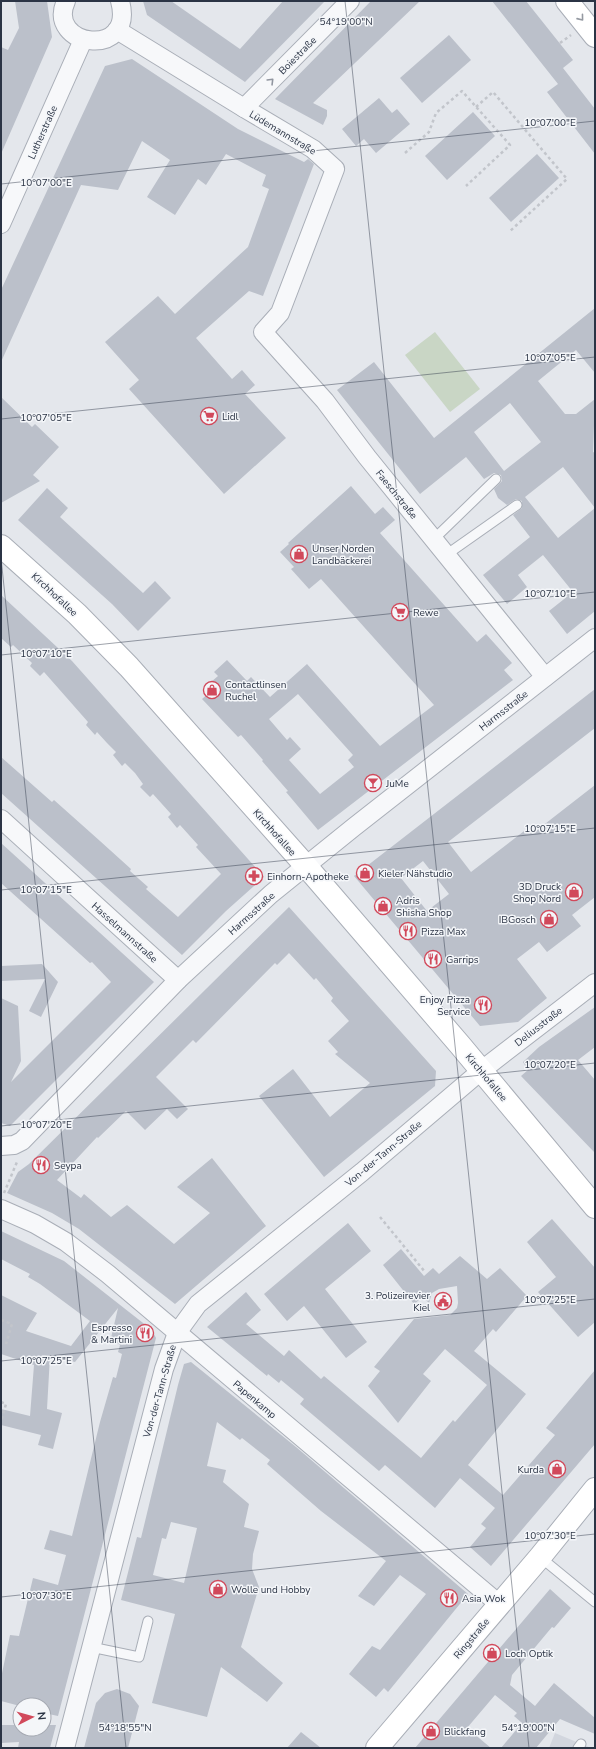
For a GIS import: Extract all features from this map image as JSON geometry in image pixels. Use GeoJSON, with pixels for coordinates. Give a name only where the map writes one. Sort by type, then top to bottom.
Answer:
{"type":"FeatureCollection","features":[{"type":"Feature","properties":{"kind":"street"},"geometry":{"type":"LineString","coordinates":[[66,1],[64,14],[67,25],[74,34],[83,40],[102,41],[111,36],[117,30],[122,20],[120,1]]}},
{"type":"Feature","properties":{"kind":"street","name":"Boiestraße"},"geometry":{"type":"LineString","coordinates":[[244,108],[350,1]]}},
{"type":"Feature","properties":{"kind":"street"},"geometry":{"type":"LineString","coordinates":[[567,1],[585,34]]}},
{"type":"Feature","properties":{"kind":"street","name":"Lüdemannstraße"},"geometry":{"type":"LineString","coordinates":[[117,30],[244,108],[313,148],[335,169],[280,313]]}},
{"type":"Feature","properties":{"kind":"street","name":"Lutherstraße"},"geometry":{"type":"LineString","coordinates":[[1,224],[83,40]]}},
{"type":"Feature","properties":{"kind":"street","name":"Faeschstraße"},"geometry":{"type":"LineString","coordinates":[[280,313],[263,332],[325,401],[367,457],[545,677]]}},
{"type":"Feature","properties":{"kind":"street","name":"Kirchhofallee"},"geometry":{"type":"LineString","coordinates":[[1,546],[77,614],[129,666],[306,866],[482,1070],[595,1207]]}},
{"type":"Feature","properties":{"kind":"street","name":"Harmsstraße"},"geometry":{"type":"LineString","coordinates":[[22,1141],[178,980],[271,894],[595,638]]}},
{"type":"Feature","properties":{"kind":"street","name":"Hasselmannstraße"},"geometry":{"type":"LineString","coordinates":[[1,819],[178,980]]}},
{"type":"Feature","properties":{"kind":"street","name":"Deliusstraße"},"geometry":{"type":"LineString","coordinates":[[482,1070],[595,982]]}},
{"type":"Feature","properties":{"kind":"street","name":"Von-der-Tann-Straße"},"geometry":{"type":"LineString","coordinates":[[65,1748],[164,1370],[176,1333],[198,1304],[362,1172],[482,1070]]}},
{"type":"Feature","properties":{"kind":"street"},"geometry":{"type":"LineString","coordinates":[[1,1146],[14,1145],[22,1141]]}},
{"type":"Feature","properties":{"kind":"street","name":"Papenkamp"},"geometry":{"type":"LineString","coordinates":[[1,1209],[35,1224],[66,1242],[108,1274],[176,1333],[499,1604]]}},
{"type":"Feature","properties":{"kind":"street","name":"Ringstraße"},"geometry":{"type":"LineString","coordinates":[[377,1748],[540,1557],[595,1490]]}},
{"type":"Feature","properties":{"kind":"lane"},"geometry":{"type":"LineString","coordinates":[[434,538],[496,479]]}},
{"type":"Feature","properties":{"kind":"lane"},"geometry":{"type":"LineString","coordinates":[[446,555],[517,505]]}},
{"type":"Feature","properties":{"kind":"lane"},"geometry":{"type":"LineString","coordinates":[[540,1557],[595,1602]]}},
{"type":"Feature","properties":{"kind":"lane"},"geometry":{"type":"LineString","coordinates":[[91,1647],[139,1657],[148,1622]]}},
{"type":"Feature","properties":{"kind":"path"},"geometry":{"type":"LineString","coordinates":[[560,43],[585,34]]}},
{"type":"Feature","properties":{"kind":"path"},"geometry":{"type":"LineString","coordinates":[[405,153],[429,132],[436,113],[462,91],[510,144],[466,186]]}},
{"type":"Feature","properties":{"kind":"path"},"geometry":{"type":"LineString","coordinates":[[476,107],[493,92],[567,180],[509,232]]}},
{"type":"Feature","properties":{"kind":"path"},"geometry":{"type":"LineString","coordinates":[[1,1200],[19,1159],[22,1141]]}},
{"type":"Feature","properties":{"kind":"path"},"geometry":{"type":"LineString","coordinates":[[380,1217],[425,1272]]}},
{"type":"Feature","properties":{"kind":"path"},"geometry":{"type":"LineString","coordinates":[[1,1320],[12,1324],[6,1344]]}},
{"type":"Feature","properties":{"kind":"path"},"geometry":{"type":"LineString","coordinates":[[1,1402],[6,1404],[1,1422]]}},
{"type":"Feature","properties":{"kind":"shaded area"},"geometry":{"type":"Polygon","coordinates":[[[555,1733],[591,1748],[549,1748],[555,1733]]]}},
{"type":"Feature","properties":{"kind":"green space"},"geometry":{"type":"Polygon","coordinates":[[[435,332],[480,389],[450,412],[405,355],[435,332]]]}},
{"type":"Feature","properties":{"kind":"building"},"geometry":{"type":"Polygon","coordinates":[[[15,1],[47,1],[52,37],[1,154],[1,47],[8,50],[19,28],[15,1]]]}},
{"type":"Feature","properties":{"kind":"building"},"geometry":{"type":"Polygon","coordinates":[[[143,1],[171,1],[240,49],[283,1],[325,1],[245,82],[147,15],[143,1]]]}},
{"type":"Feature","properties":{"kind":"building"},"geometry":{"type":"Polygon","coordinates":[[[371,1],[420,1],[313,103],[327,110],[327,116],[323,125],[275,99],[371,1]]]}},
{"type":"Feature","properties":{"kind":"building"},"geometry":{"type":"Polygon","coordinates":[[[492,1],[526,1],[573,60],[563,68],[595,109],[595,154],[547,92],[558,84],[492,1]]]}},
{"type":"Feature","properties":{"kind":"building"},"geometry":{"type":"Polygon","coordinates":[[[449,35],[471,60],[422,103],[400,78],[449,35]]]}},
{"type":"Feature","properties":{"kind":"building"},"geometry":{"type":"Polygon","coordinates":[[[132,59],[238,129],[304,162],[308,159],[314,164],[263,296],[249,291],[196,338],[232,379],[242,370],[255,385],[245,394],[286,438],[224,494],[129,389],[139,380],[105,342],[158,296],[175,314],[248,247],[269,189],[262,186],[266,175],[226,154],[206,185],[198,179],[175,215],[147,197],[170,160],[142,141],[118,190],[81,185],[1,362],[1,290],[105,66],[132,59]]]}},
{"type":"Feature","properties":{"kind":"building"},"geometry":{"type":"Polygon","coordinates":[[[379,98],[392,113],[397,109],[410,124],[376,153],[364,139],[356,146],[342,129],[379,98]]]}},
{"type":"Feature","properties":{"kind":"building"},"geometry":{"type":"Polygon","coordinates":[[[473,112],[495,136],[447,180],[425,156],[473,112]]]}},
{"type":"Feature","properties":{"kind":"building"},"geometry":{"type":"Polygon","coordinates":[[[537,154],[559,178],[511,222],[489,198],[537,154]]]}},
{"type":"Feature","properties":{"kind":"building"},"geometry":{"type":"Polygon","coordinates":[[[595,308],[595,373],[576,350],[538,381],[565,414],[576,414],[595,399],[593,452],[595,453],[595,508],[595,611],[567,634],[549,611],[573,592],[543,555],[518,575],[527,587],[507,604],[483,575],[530,537],[513,515],[522,508],[522,501],[516,499],[507,505],[498,498],[494,489],[502,481],[501,475],[494,473],[484,479],[466,457],[420,494],[337,390],[374,362],[434,438],[595,308]],[[510,403],[474,432],[504,471],[541,442],[510,403]],[[563,467],[525,497],[558,538],[595,508],[563,467]]]}},
{"type":"Feature","properties":{"kind":"building"},"geometry":{"type":"Polygon","coordinates":[[[1,397],[32,427],[35,424],[59,447],[33,475],[40,481],[1,503],[1,397]]]}},
{"type":"Feature","properties":{"kind":"building","name":"Rewe"},"geometry":{"type":"Polygon","coordinates":[[[351,486],[375,514],[383,507],[395,520],[380,533],[477,642],[486,634],[512,663],[504,670],[513,680],[318,830],[286,792],[288,791],[262,761],[263,760],[241,735],[238,737],[202,699],[209,693],[204,688],[218,676],[214,672],[227,660],[247,681],[251,677],[270,697],[307,664],[380,746],[434,705],[321,579],[309,589],[291,569],[294,567],[280,552],[289,544],[288,543],[351,486]],[[298,694],[269,719],[287,740],[290,737],[301,749],[289,760],[320,794],[354,767],[348,760],[353,755],[298,694]]]}},
{"type":"Feature","properties":{"kind":"building"},"geometry":{"type":"Polygon","coordinates":[[[47,488],[68,508],[60,517],[143,593],[155,581],[171,598],[138,631],[112,604],[18,520],[47,488]]]}},
{"type":"Feature","properties":{"kind":"building"},"geometry":{"type":"Polygon","coordinates":[[[1,595],[72,661],[264,877],[226,911],[182,955],[1,793],[1,757],[52,802],[54,800],[131,869],[130,871],[148,887],[146,889],[178,917],[221,874],[196,847],[198,845],[180,825],[177,828],[168,817],[171,814],[153,794],[150,797],[140,787],[143,784],[135,773],[125,763],[122,766],[113,755],[116,752],[97,732],[95,735],[86,725],[88,722],[44,672],[40,676],[30,666],[32,663],[13,645],[11,647],[1,638],[1,595]]]}},
{"type":"Feature","properties":{"kind":"building"},"geometry":{"type":"Polygon","coordinates":[[[595,689],[595,728],[448,842],[471,872],[528,828],[532,834],[595,785],[595,897],[572,915],[581,926],[547,952],[539,942],[517,959],[547,998],[518,1022],[480,1026],[354,876],[595,689]],[[423,861],[401,878],[427,911],[449,894],[423,861]]]}},
{"type":"Feature","properties":{"kind":"building"},"geometry":{"type":"Polygon","coordinates":[[[1,843],[154,982],[10,1126],[1,1123],[1,998],[18,1006],[21,1061],[11,1082],[111,982],[92,962],[90,963],[1,883],[1,843]]]}},
{"type":"Feature","properties":{"kind":"building"},"geometry":{"type":"Polygon","coordinates":[[[289,907],[436,1071],[435,1086],[324,1177],[259,1096],[293,1069],[330,1117],[370,1083],[335,1054],[338,1052],[328,1041],[349,1021],[331,1001],[333,998],[316,978],[314,980],[289,953],[277,965],[275,963],[196,1043],[193,1040],[156,1077],[188,1109],[177,1119],[167,1109],[145,1130],[126,1111],[98,1138],[97,1137],[57,1180],[81,1198],[84,1194],[111,1217],[127,1205],[174,1244],[210,1213],[177,1187],[212,1158],[266,1226],[175,1304],[79,1229],[52,1213],[7,1193],[18,1172],[29,1164],[289,907]]]}},
{"type":"Feature","properties":{"kind":"building"},"geometry":{"type":"Polygon","coordinates":[[[42,964],[58,982],[41,1017],[29,1011],[45,979],[1,981],[1,966],[42,964]]]}},
{"type":"Feature","properties":{"kind":"building"},"geometry":{"type":"Polygon","coordinates":[[[595,1007],[595,1047],[578,1060],[595,1080],[595,1153],[521,1076],[528,1070],[523,1062],[539,1047],[595,1007]]]}},
{"type":"Feature","properties":{"kind":"building"},"geometry":{"type":"Polygon","coordinates":[[[552,1219],[595,1268],[595,1322],[578,1337],[538,1292],[556,1277],[527,1242],[552,1219]]]}},
{"type":"Feature","properties":{"kind":"building"},"geometry":{"type":"Polygon","coordinates":[[[348,1223],[371,1251],[325,1289],[367,1342],[346,1358],[304,1306],[287,1321],[264,1294],[348,1223]]]}},
{"type":"Feature","properties":{"kind":"building"},"geometry":{"type":"Polygon","coordinates":[[[1,1231],[64,1261],[152,1330],[156,1338],[58,1716],[52,1715],[52,1697],[12,1697],[12,1704],[1,1701],[1,1678],[10,1635],[19,1636],[33,1578],[58,1585],[66,1555],[44,1549],[50,1530],[72,1536],[100,1422],[113,1377],[116,1378],[122,1354],[118,1352],[120,1345],[111,1338],[118,1308],[75,1362],[50,1356],[47,1409],[62,1413],[53,1449],[38,1445],[41,1435],[1,1425],[1,1409],[30,1416],[34,1365],[1,1354],[1,1295],[37,1313],[26,1331],[71,1346],[90,1321],[40,1284],[28,1277],[30,1274],[1,1259],[1,1231]]]}},
{"type":"Feature","properties":{"kind":"building"},"geometry":{"type":"Polygon","coordinates":[[[401,1249],[424,1276],[433,1268],[439,1274],[460,1256],[487,1279],[500,1268],[527,1296],[496,1332],[493,1329],[474,1351],[526,1394],[468,1465],[503,1495],[555,1435],[546,1428],[595,1370],[595,1444],[491,1566],[470,1547],[486,1528],[481,1524],[495,1508],[460,1478],[435,1508],[385,1465],[379,1471],[300,1404],[304,1399],[281,1380],[279,1383],[268,1374],[267,1376],[207,1327],[246,1292],[261,1310],[246,1324],[284,1356],[289,1350],[321,1379],[324,1376],[421,1458],[453,1420],[455,1422],[487,1385],[445,1349],[423,1374],[431,1381],[398,1423],[368,1386],[380,1371],[374,1367],[414,1319],[450,1315],[457,1308],[457,1286],[439,1289],[432,1293],[429,1303],[423,1297],[414,1304],[383,1265],[401,1249]]]}},
{"type":"Feature","properties":{"kind":"building"},"geometry":{"type":"Polygon","coordinates":[[[191,1362],[296,1447],[468,1594],[388,1692],[384,1688],[376,1697],[349,1674],[372,1646],[380,1650],[426,1594],[400,1575],[374,1606],[358,1596],[386,1561],[321,1511],[267,1464],[270,1460],[242,1438],[240,1440],[217,1422],[207,1466],[226,1470],[223,1482],[249,1504],[244,1527],[259,1531],[253,1554],[252,1569],[259,1587],[241,1647],[283,1683],[267,1702],[221,1667],[207,1717],[152,1703],[175,1614],[121,1600],[137,1537],[141,1538],[184,1364],[191,1362]],[[171,1522],[166,1539],[162,1538],[153,1575],[184,1583],[197,1528],[171,1522]]]}},
{"type":"Feature","properties":{"kind":"building"},"geometry":{"type":"Polygon","coordinates":[[[550,1589],[571,1608],[554,1628],[552,1627],[512,1675],[510,1685],[535,1706],[554,1683],[595,1718],[595,1734],[560,1719],[536,1748],[501,1748],[522,1723],[514,1716],[517,1713],[495,1695],[467,1728],[491,1748],[415,1748],[550,1589]]]}},
{"type":"Feature","properties":{"kind":"building"},"geometry":{"type":"Polygon","coordinates":[[[117,1689],[130,1694],[139,1706],[128,1748],[84,1748],[96,1703],[105,1693],[117,1689]]]}},
{"type":"Feature","properties":{"kind":"building"},"geometry":{"type":"Polygon","coordinates":[[[1,1725],[12,1725],[12,1737],[52,1737],[52,1725],[56,1725],[50,1748],[18,1748],[19,1742],[1,1743],[1,1725]]]}},
{"type":"Feature","properties":{"kind":"building"},"geometry":{"type":"Polygon","coordinates":[[[301,1732],[321,1748],[287,1748],[301,1732]]]}},
{"type":"Feature","properties":{"kind":"place","name":"Lidl"},"geometry":{"type":"Point","coordinates":[209,416]}},
{"type":"Feature","properties":{"kind":"place","name":"Unser Norden Landbäckerei"},"geometry":{"type":"Point","coordinates":[299,554]}},
{"type":"Feature","properties":{"kind":"place","name":"Rewe"},"geometry":{"type":"Point","coordinates":[400,612]}},
{"type":"Feature","properties":{"kind":"place","name":"Contactlinsen Ruchel"},"geometry":{"type":"Point","coordinates":[212,690]}},
{"type":"Feature","properties":{"kind":"place","name":"JuMe"},"geometry":{"type":"Point","coordinates":[373,783]}},
{"type":"Feature","properties":{"kind":"place","name":"Kieler Nähstudio"},"geometry":{"type":"Point","coordinates":[365,873]}},
{"type":"Feature","properties":{"kind":"place","name":"Einhorn-Apotheke"},"geometry":{"type":"Point","coordinates":[254,876]}},
{"type":"Feature","properties":{"kind":"place","name":"3D Druck Shop Nord"},"geometry":{"type":"Point","coordinates":[574,892]}},
{"type":"Feature","properties":{"kind":"place","name":"Adris Shisha Shop"},"geometry":{"type":"Point","coordinates":[383,906]}},
{"type":"Feature","properties":{"kind":"place","name":"IBGosch"},"geometry":{"type":"Point","coordinates":[549,919]}},
{"type":"Feature","properties":{"kind":"place","name":"Pizza Max"},"geometry":{"type":"Point","coordinates":[408,931]}},
{"type":"Feature","properties":{"kind":"place","name":"Garrips"},"geometry":{"type":"Point","coordinates":[433,959]}},
{"type":"Feature","properties":{"kind":"place","name":"Enjoy Pizza Service"},"geometry":{"type":"Point","coordinates":[483,1005]}},
{"type":"Feature","properties":{"kind":"place","name":"Seypa"},"geometry":{"type":"Point","coordinates":[41,1165]}},
{"type":"Feature","properties":{"kind":"place","name":"3. Polizeirevier Kiel"},"geometry":{"type":"Point","coordinates":[443,1301]}},
{"type":"Feature","properties":{"kind":"place","name":"Espresso & Martini"},"geometry":{"type":"Point","coordinates":[145,1333]}},
{"type":"Feature","properties":{"kind":"place","name":"Kurda"},"geometry":{"type":"Point","coordinates":[557,1469]}},
{"type":"Feature","properties":{"kind":"place","name":"Wolle und Hobby"},"geometry":{"type":"Point","coordinates":[218,1589]}},
{"type":"Feature","properties":{"kind":"place","name":"Asia Wok"},"geometry":{"type":"Point","coordinates":[449,1598]}},
{"type":"Feature","properties":{"kind":"place","name":"Loch Optik"},"geometry":{"type":"Point","coordinates":[492,1653]}},
{"type":"Feature","properties":{"kind":"place","name":"Blickfang"},"geometry":{"type":"Point","coordinates":[431,1731]}}]}
